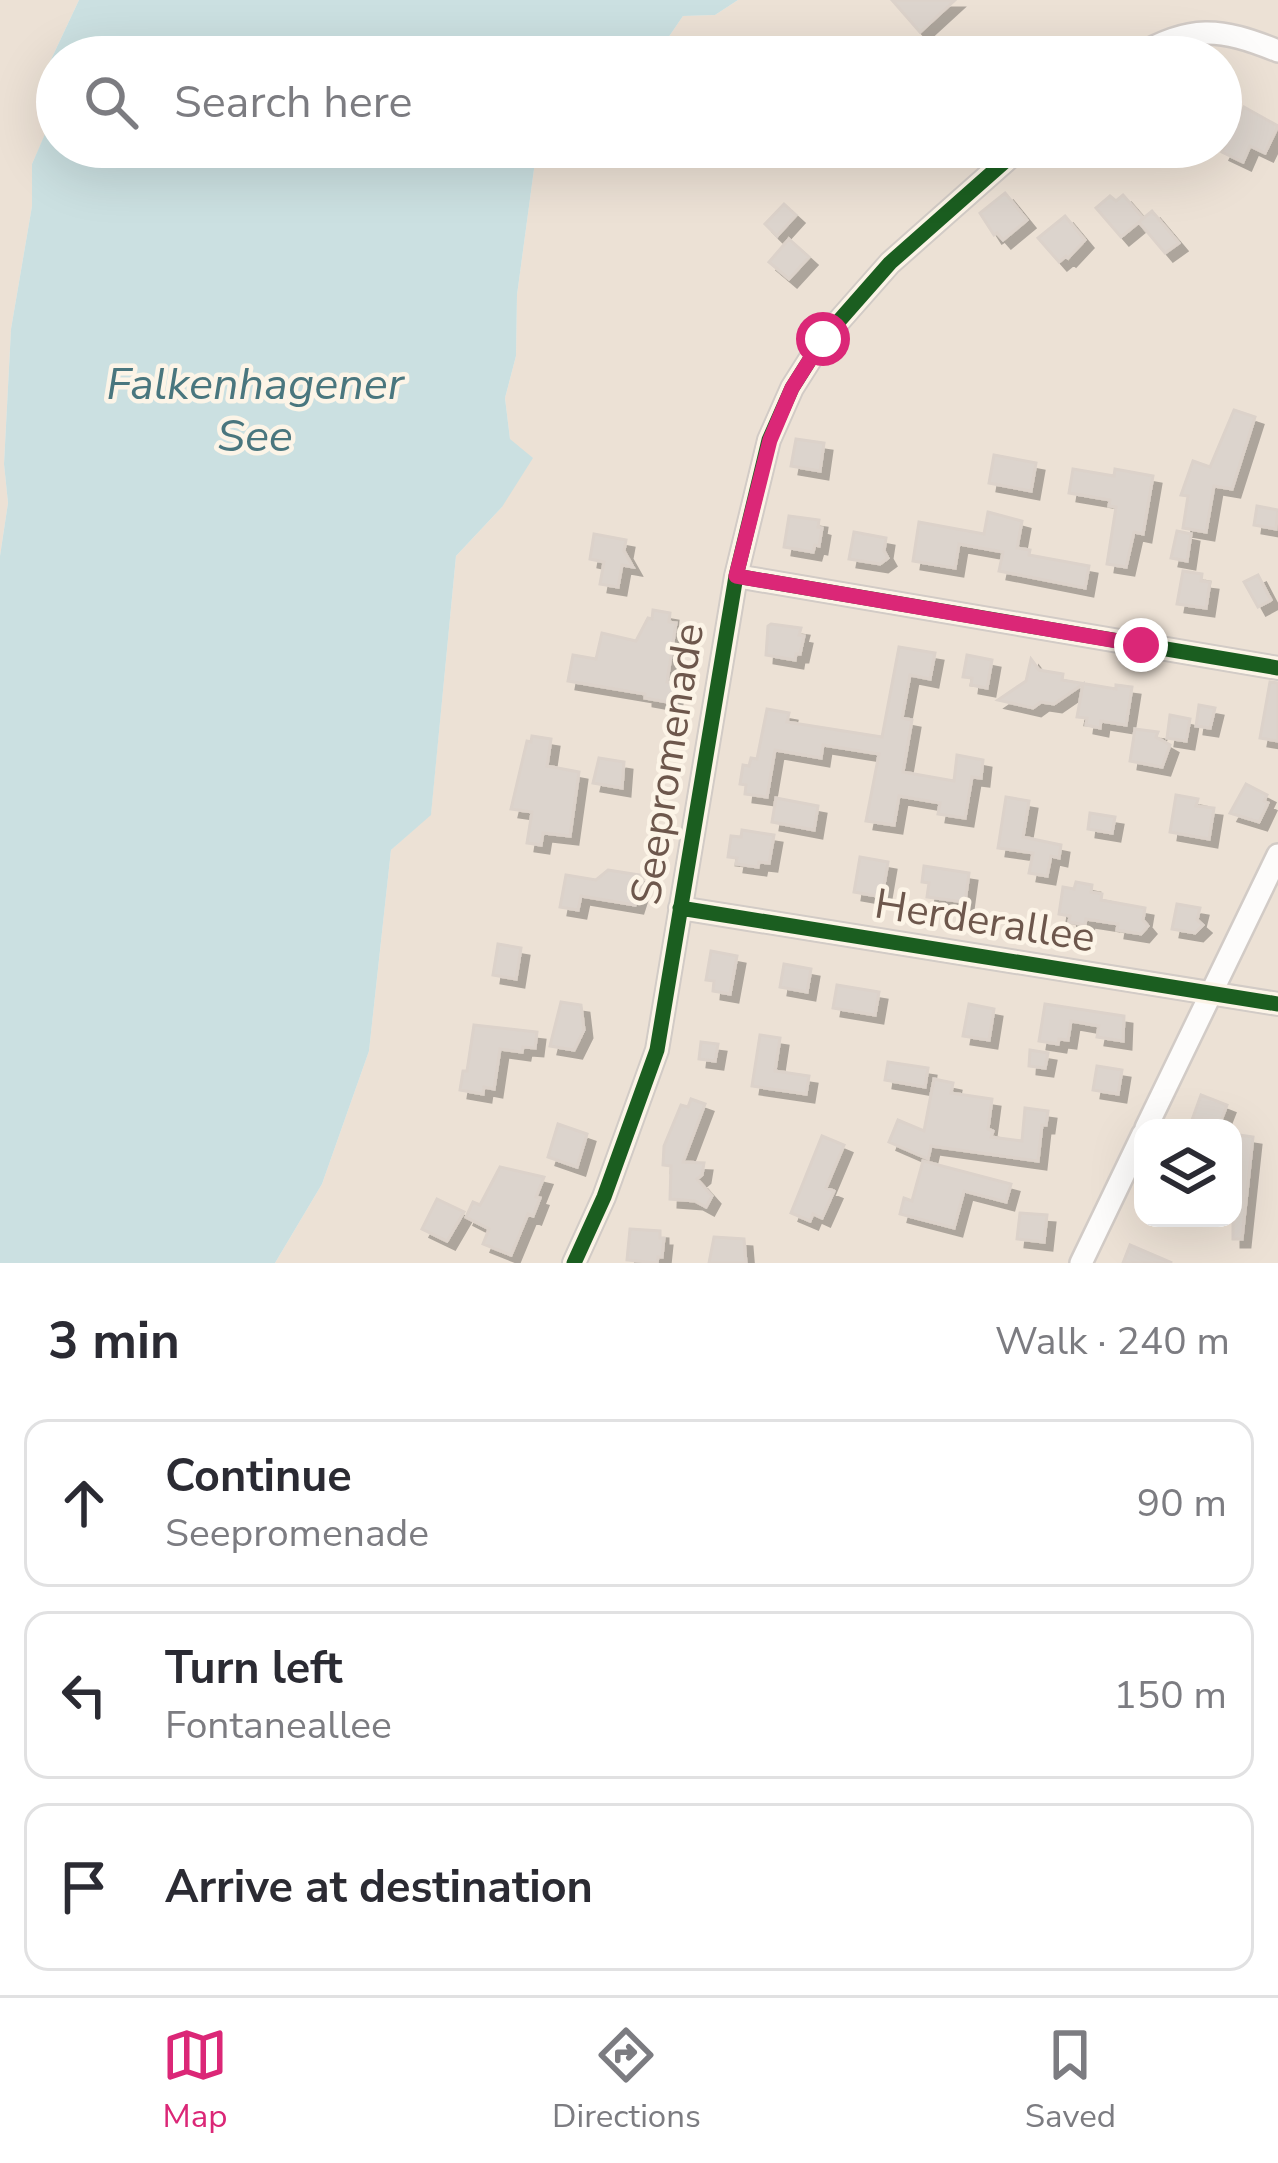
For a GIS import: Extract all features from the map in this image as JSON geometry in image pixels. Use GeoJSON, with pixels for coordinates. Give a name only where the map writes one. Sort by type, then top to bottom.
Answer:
{"type":"FeatureCollection","features":[{"type":"Feature","properties":{"kind":"street"},"geometry":{"type":"LineString","coordinates":[[1180,36],[1205,30],[1241,36]]}},
{"type":"Feature","properties":{"kind":"street"},"geometry":{"type":"LineString","coordinates":[[1242,36],[1278,51]]}},
{"type":"Feature","properties":{"kind":"street","name":"Seepromenade"},"geometry":{"type":"LineString","coordinates":[[574,1263],[604,1197],[657,1050],[736,576],[770,440],[792,388],[823,339],[890,263],[997,168]]}},
{"type":"Feature","properties":{"kind":"street"},"geometry":{"type":"LineString","coordinates":[[736,576],[1278,668]]}},
{"type":"Feature","properties":{"kind":"street"},"geometry":{"type":"LineString","coordinates":[[1150,1119],[1278,855]]}},
{"type":"Feature","properties":{"kind":"street","name":"Herderallee"},"geometry":{"type":"LineString","coordinates":[[680,908],[1278,1004]]}},
{"type":"Feature","properties":{"kind":"street"},"geometry":{"type":"LineString","coordinates":[[1081,1263],[1134,1152]]}},
{"type":"Feature","properties":{"kind":"shaded area"},"geometry":{"type":"Polygon","coordinates":[[[0,0],[79,0],[62,36],[36,36],[36,155],[11,329],[4,464],[8,503],[0,556],[0,0]]]}},
{"type":"Feature","properties":{"kind":"shaded area"},"geometry":{"type":"Polygon","coordinates":[[[738,0],[1278,0],[1278,1263],[275,1263],[322,1184],[369,1051],[391,850],[431,814],[456,556],[502,507],[510,439],[505,398],[516,356],[517,295],[534,168],[1242,168],[1242,36],[669,36],[683,16],[715,15],[738,0]]]}},
{"type":"Feature","properties":{"kind":"water","name":"Falkenhagener See"},"geometry":{"type":"Polygon","coordinates":[[[79,0],[738,0],[715,15],[683,16],[669,36],[62,36],[79,0]]]}},
{"type":"Feature","properties":{"kind":"water","name":"Falkenhagener See"},"geometry":{"type":"Polygon","coordinates":[[[36,155],[36,168],[534,168],[517,295],[516,356],[505,398],[510,439],[533,458],[502,507],[456,556],[431,815],[391,850],[369,1051],[322,1184],[275,1263],[0,1263],[0,556],[8,503],[4,464],[11,329],[32,206],[36,155]]]}},
{"type":"Feature","properties":{"kind":"building"},"geometry":{"type":"Polygon","coordinates":[[[892,0],[955,0],[920,32],[892,0]]]}},
{"type":"Feature","properties":{"kind":"building"},"geometry":{"type":"Polygon","coordinates":[[[1244,107],[1278,126],[1265,153],[1250,146],[1243,162],[1242,162],[1244,107]]]}},
{"type":"Feature","properties":{"kind":"building"},"geometry":{"type":"Polygon","coordinates":[[[1005,193],[1027,220],[1003,240],[994,235],[980,213],[1005,193]]]}},
{"type":"Feature","properties":{"kind":"building"},"geometry":{"type":"Polygon","coordinates":[[[1123,195],[1143,218],[1140,221],[1152,211],[1179,243],[1165,253],[1139,222],[1121,237],[1096,208],[1110,196],[1116,201],[1123,195]]]}},
{"type":"Feature","properties":{"kind":"building"},"geometry":{"type":"Polygon","coordinates":[[[784,204],[796,215],[777,236],[765,224],[784,204]]]}},
{"type":"Feature","properties":{"kind":"building"},"geometry":{"type":"Polygon","coordinates":[[[1065,216],[1085,240],[1059,262],[1038,238],[1065,216]]]}},
{"type":"Feature","properties":{"kind":"building"},"geometry":{"type":"Polygon","coordinates":[[[789,239],[809,257],[789,279],[769,262],[789,239]]]}},
{"type":"Feature","properties":{"kind":"building"},"geometry":{"type":"Polygon","coordinates":[[[1234,410],[1255,417],[1232,489],[1214,486],[1206,532],[1183,528],[1188,496],[1181,495],[1193,461],[1210,467],[1234,410]]]}},
{"type":"Feature","properties":{"kind":"building"},"geometry":{"type":"Polygon","coordinates":[[[796,439],[824,443],[820,471],[791,466],[796,439]]]}},
{"type":"Feature","properties":{"kind":"building"},"geometry":{"type":"Polygon","coordinates":[[[994,455],[1036,463],[1031,491],[989,483],[994,455]]]}},
{"type":"Feature","properties":{"kind":"building"},"geometry":{"type":"Polygon","coordinates":[[[1073,469],[1114,476],[1115,469],[1153,476],[1143,534],[1134,532],[1126,567],[1107,564],[1116,507],[1109,506],[1110,500],[1069,493],[1073,469]]]}},
{"type":"Feature","properties":{"kind":"building"},"geometry":{"type":"Polygon","coordinates":[[[1257,506],[1278,510],[1276,529],[1254,525],[1257,506]]]}},
{"type":"Feature","properties":{"kind":"building"},"geometry":{"type":"Polygon","coordinates":[[[988,512],[1022,521],[1017,548],[1030,550],[1029,555],[1089,566],[1085,588],[999,571],[1003,552],[959,544],[955,568],[913,561],[919,522],[984,534],[988,512]]]}},
{"type":"Feature","properties":{"kind":"building"},"geometry":{"type":"Polygon","coordinates":[[[789,516],[819,520],[819,546],[813,552],[784,547],[789,516]]]}},
{"type":"Feature","properties":{"kind":"building"},"geometry":{"type":"Polygon","coordinates":[[[1177,531],[1191,534],[1187,561],[1171,558],[1177,531]]]}},
{"type":"Feature","properties":{"kind":"building"},"geometry":{"type":"Polygon","coordinates":[[[854,532],[886,538],[888,558],[880,564],[849,559],[854,532]]]}},
{"type":"Feature","properties":{"kind":"building"},"geometry":{"type":"Polygon","coordinates":[[[594,534],[626,540],[624,551],[633,567],[622,565],[618,587],[600,584],[604,562],[590,559],[594,534]]]}},
{"type":"Feature","properties":{"kind":"building"},"geometry":{"type":"Polygon","coordinates":[[[1183,571],[1202,574],[1201,581],[1210,582],[1206,608],[1177,604],[1183,571]]]}},
{"type":"Feature","properties":{"kind":"building"},"geometry":{"type":"Polygon","coordinates":[[[1258,575],[1271,600],[1258,607],[1244,582],[1258,575]]]}},
{"type":"Feature","properties":{"kind":"building"},"geometry":{"type":"Polygon","coordinates":[[[653,610],[670,613],[669,622],[676,623],[667,682],[676,684],[673,703],[568,681],[573,655],[596,659],[602,633],[636,641],[653,610]]]}},
{"type":"Feature","properties":{"kind":"building"},"geometry":{"type":"Polygon","coordinates":[[[771,624],[801,628],[799,635],[804,636],[795,660],[766,655],[771,624]]]}},
{"type":"Feature","properties":{"kind":"building"},"geometry":{"type":"Polygon","coordinates":[[[899,647],[935,653],[930,679],[910,675],[902,718],[912,720],[903,772],[954,781],[957,755],[983,760],[981,778],[972,777],[965,818],[938,814],[940,803],[899,796],[894,825],[866,821],[879,754],[823,745],[821,758],[775,750],[767,797],[745,794],[746,785],[740,784],[743,765],[757,759],[767,709],[789,713],[787,722],[882,737],[899,647]]]}},
{"type":"Feature","properties":{"kind":"building"},"geometry":{"type":"Polygon","coordinates":[[[967,655],[992,660],[987,688],[971,685],[972,678],[963,677],[967,655]]]}},
{"type":"Feature","properties":{"kind":"building"},"geometry":{"type":"Polygon","coordinates":[[[1031,659],[1039,670],[1063,674],[1062,680],[1132,687],[1126,725],[1101,721],[1100,728],[1077,717],[1083,684],[1054,704],[1041,702],[1033,708],[998,700],[1026,681],[1031,659]]]}},
{"type":"Feature","properties":{"kind":"building"},"geometry":{"type":"Polygon","coordinates":[[[1270,682],[1278,683],[1278,741],[1260,738],[1270,682]]]}},
{"type":"Feature","properties":{"kind":"building"},"geometry":{"type":"Polygon","coordinates":[[[1199,705],[1215,708],[1210,728],[1196,726],[1199,705]]]}},
{"type":"Feature","properties":{"kind":"building"},"geometry":{"type":"Polygon","coordinates":[[[1170,715],[1190,719],[1186,741],[1167,738],[1170,715]]]}},
{"type":"Feature","properties":{"kind":"building"},"geometry":{"type":"Polygon","coordinates":[[[1135,729],[1158,732],[1156,737],[1170,745],[1162,767],[1130,761],[1135,729]]]}},
{"type":"Feature","properties":{"kind":"building"},"geometry":{"type":"Polygon","coordinates":[[[532,736],[551,739],[547,766],[579,772],[570,836],[543,833],[541,845],[527,843],[532,812],[511,809],[532,736]]]}},
{"type":"Feature","properties":{"kind":"building"},"geometry":{"type":"Polygon","coordinates":[[[599,758],[624,762],[622,788],[593,783],[599,758]]]}},
{"type":"Feature","properties":{"kind":"building"},"geometry":{"type":"Polygon","coordinates":[[[1246,784],[1267,795],[1259,822],[1230,813],[1246,784]]]}},
{"type":"Feature","properties":{"kind":"building"},"geometry":{"type":"Polygon","coordinates":[[[1176,795],[1198,799],[1196,806],[1214,808],[1209,839],[1170,832],[1176,795]]]}},
{"type":"Feature","properties":{"kind":"building"},"geometry":{"type":"Polygon","coordinates":[[[1006,797],[1029,801],[1023,837],[1061,845],[1059,858],[1051,856],[1047,876],[1029,873],[1033,853],[998,848],[1006,797]]]}},
{"type":"Feature","properties":{"kind":"building"},"geometry":{"type":"Polygon","coordinates":[[[776,798],[818,806],[814,830],[772,822],[776,798]]]}},
{"type":"Feature","properties":{"kind":"building"},"geometry":{"type":"Polygon","coordinates":[[[1090,813],[1115,817],[1112,833],[1088,829],[1090,813]]]}},
{"type":"Feature","properties":{"kind":"building"},"geometry":{"type":"Polygon","coordinates":[[[742,830],[774,835],[769,863],[759,862],[758,867],[736,864],[737,858],[728,857],[731,836],[741,837],[742,830]]]}},
{"type":"Feature","properties":{"kind":"building"},"geometry":{"type":"Polygon","coordinates":[[[860,857],[888,862],[882,897],[854,892],[860,857]]]}},
{"type":"Feature","properties":{"kind":"building"},"geometry":{"type":"Polygon","coordinates":[[[924,866],[969,873],[965,902],[927,897],[924,866]]]}},
{"type":"Feature","properties":{"kind":"building"},"geometry":{"type":"Polygon","coordinates":[[[608,870],[639,875],[643,880],[635,905],[581,896],[578,910],[560,907],[566,875],[596,880],[608,870]]]}},
{"type":"Feature","properties":{"kind":"building"},"geometry":{"type":"Polygon","coordinates":[[[1076,882],[1092,885],[1091,892],[1102,894],[1101,900],[1145,908],[1143,920],[1148,926],[1141,934],[1117,930],[1118,924],[1086,919],[1085,925],[1069,922],[1070,916],[1059,914],[1063,887],[1074,889],[1076,882]]]}},
{"type":"Feature","properties":{"kind":"building"},"geometry":{"type":"Polygon","coordinates":[[[1177,904],[1200,908],[1197,920],[1203,925],[1195,933],[1172,929],[1177,904]]]}},
{"type":"Feature","properties":{"kind":"building"},"geometry":{"type":"Polygon","coordinates":[[[498,944],[521,948],[516,979],[493,975],[498,944]]]}},
{"type":"Feature","properties":{"kind":"building"},"geometry":{"type":"Polygon","coordinates":[[[711,951],[737,956],[730,994],[713,991],[714,981],[706,980],[711,951]]]}},
{"type":"Feature","properties":{"kind":"building"},"geometry":{"type":"Polygon","coordinates":[[[784,964],[811,969],[807,992],[780,987],[784,964]]]}},
{"type":"Feature","properties":{"kind":"building"},"geometry":{"type":"Polygon","coordinates":[[[837,985],[879,992],[875,1015],[833,1008],[837,985]]]}},
{"type":"Feature","properties":{"kind":"building"},"geometry":{"type":"Polygon","coordinates":[[[561,1002],[581,1005],[584,1030],[574,1050],[550,1046],[561,1002]]]}},
{"type":"Feature","properties":{"kind":"building"},"geometry":{"type":"Polygon","coordinates":[[[969,1004],[994,1009],[989,1040],[963,1036],[969,1004]]]}},
{"type":"Feature","properties":{"kind":"building"},"geometry":{"type":"Polygon","coordinates":[[[1045,1004],[1124,1016],[1123,1041],[1097,1037],[1099,1026],[1071,1021],[1068,1040],[1059,1039],[1058,1044],[1039,1041],[1045,1004]]]}},
{"type":"Feature","properties":{"kind":"building"},"geometry":{"type":"Polygon","coordinates":[[[474,1025],[537,1032],[535,1048],[523,1047],[522,1052],[500,1049],[494,1089],[484,1087],[483,1094],[460,1090],[474,1025]]]}},
{"type":"Feature","properties":{"kind":"building"},"geometry":{"type":"Polygon","coordinates":[[[760,1035],[780,1038],[775,1071],[809,1076],[806,1094],[752,1086],[760,1035]]]}},
{"type":"Feature","properties":{"kind":"building"},"geometry":{"type":"Polygon","coordinates":[[[701,1042],[718,1044],[715,1061],[699,1059],[701,1042]]]}},
{"type":"Feature","properties":{"kind":"building"},"geometry":{"type":"Polygon","coordinates":[[[1030,1050],[1048,1053],[1045,1068],[1029,1066],[1030,1050]]]}},
{"type":"Feature","properties":{"kind":"building"},"geometry":{"type":"Polygon","coordinates":[[[888,1062],[928,1068],[925,1087],[885,1080],[888,1062]]]}},
{"type":"Feature","properties":{"kind":"building"},"geometry":{"type":"Polygon","coordinates":[[[1097,1066],[1122,1070],[1118,1094],[1093,1090],[1097,1066]]]}},
{"type":"Feature","properties":{"kind":"building"},"geometry":{"type":"Polygon","coordinates":[[[934,1079],[953,1083],[951,1093],[992,1099],[991,1137],[1022,1141],[1025,1108],[1048,1111],[1038,1161],[931,1146],[928,1159],[889,1142],[898,1120],[924,1131],[934,1079]]]}},
{"type":"Feature","properties":{"kind":"building"},"geometry":{"type":"Polygon","coordinates":[[[1201,1095],[1227,1105],[1222,1119],[1192,1119],[1201,1095]]]}},
{"type":"Feature","properties":{"kind":"building"},"geometry":{"type":"Polygon","coordinates":[[[691,1099],[705,1104],[683,1162],[704,1163],[697,1179],[712,1196],[706,1207],[670,1199],[671,1166],[663,1165],[664,1146],[681,1105],[688,1107],[691,1099]]]}},
{"type":"Feature","properties":{"kind":"building"},"geometry":{"type":"Polygon","coordinates":[[[558,1124],[587,1134],[577,1167],[548,1157],[558,1124]]]}},
{"type":"Feature","properties":{"kind":"building"},"geometry":{"type":"Polygon","coordinates":[[[1242,1135],[1253,1137],[1242,1239],[1233,1239],[1233,1227],[1242,1227],[1242,1135]]]}},
{"type":"Feature","properties":{"kind":"building"},"geometry":{"type":"Polygon","coordinates":[[[822,1136],[844,1145],[826,1188],[834,1191],[822,1218],[813,1214],[810,1221],[791,1213],[822,1136]]]}},
{"type":"Feature","properties":{"kind":"building"},"geometry":{"type":"Polygon","coordinates":[[[923,1161],[1011,1184],[1006,1202],[964,1191],[954,1228],[900,1214],[904,1198],[912,1201],[923,1161]]]}},
{"type":"Feature","properties":{"kind":"building"},"geometry":{"type":"Polygon","coordinates":[[[500,1167],[544,1177],[533,1216],[528,1214],[511,1255],[483,1244],[489,1229],[466,1217],[473,1202],[480,1205],[500,1167]]]}},
{"type":"Feature","properties":{"kind":"building"},"geometry":{"type":"Polygon","coordinates":[[[437,1199],[464,1212],[447,1241],[422,1229],[437,1199]]]}},
{"type":"Feature","properties":{"kind":"building"},"geometry":{"type":"Polygon","coordinates":[[[1020,1213],[1047,1215],[1044,1242],[1017,1239],[1020,1213]]]}},
{"type":"Feature","properties":{"kind":"building"},"geometry":{"type":"Polygon","coordinates":[[[630,1229],[660,1231],[664,1238],[657,1263],[627,1260],[630,1229]]]}},
{"type":"Feature","properties":{"kind":"building"},"geometry":{"type":"Polygon","coordinates":[[[714,1237],[744,1239],[746,1263],[709,1263],[714,1237]]]}},
{"type":"Feature","properties":{"kind":"building"},"geometry":{"type":"Polygon","coordinates":[[[1130,1245],[1172,1263],[1123,1263],[1130,1245]]]}},
{"type":"Feature","properties":{"kind":"cycle path"},"geometry":{"type":"LineString","coordinates":[[574,1263],[604,1197],[657,1050],[736,576],[769,440],[792,388],[823,339],[890,263],[997,168]]}},
{"type":"Feature","properties":{"kind":"cycle path"},"geometry":{"type":"LineString","coordinates":[[736,576],[1278,668]]}},
{"type":"Feature","properties":{"kind":"cycle path"},"geometry":{"type":"LineString","coordinates":[[680,908],[1278,1004]]}},
{"type":"Feature","properties":{"kind":"route"},"geometry":{"type":"LineString","coordinates":[[823,339],[792,388],[770,440],[736,576],[1141,645]]}}]}
